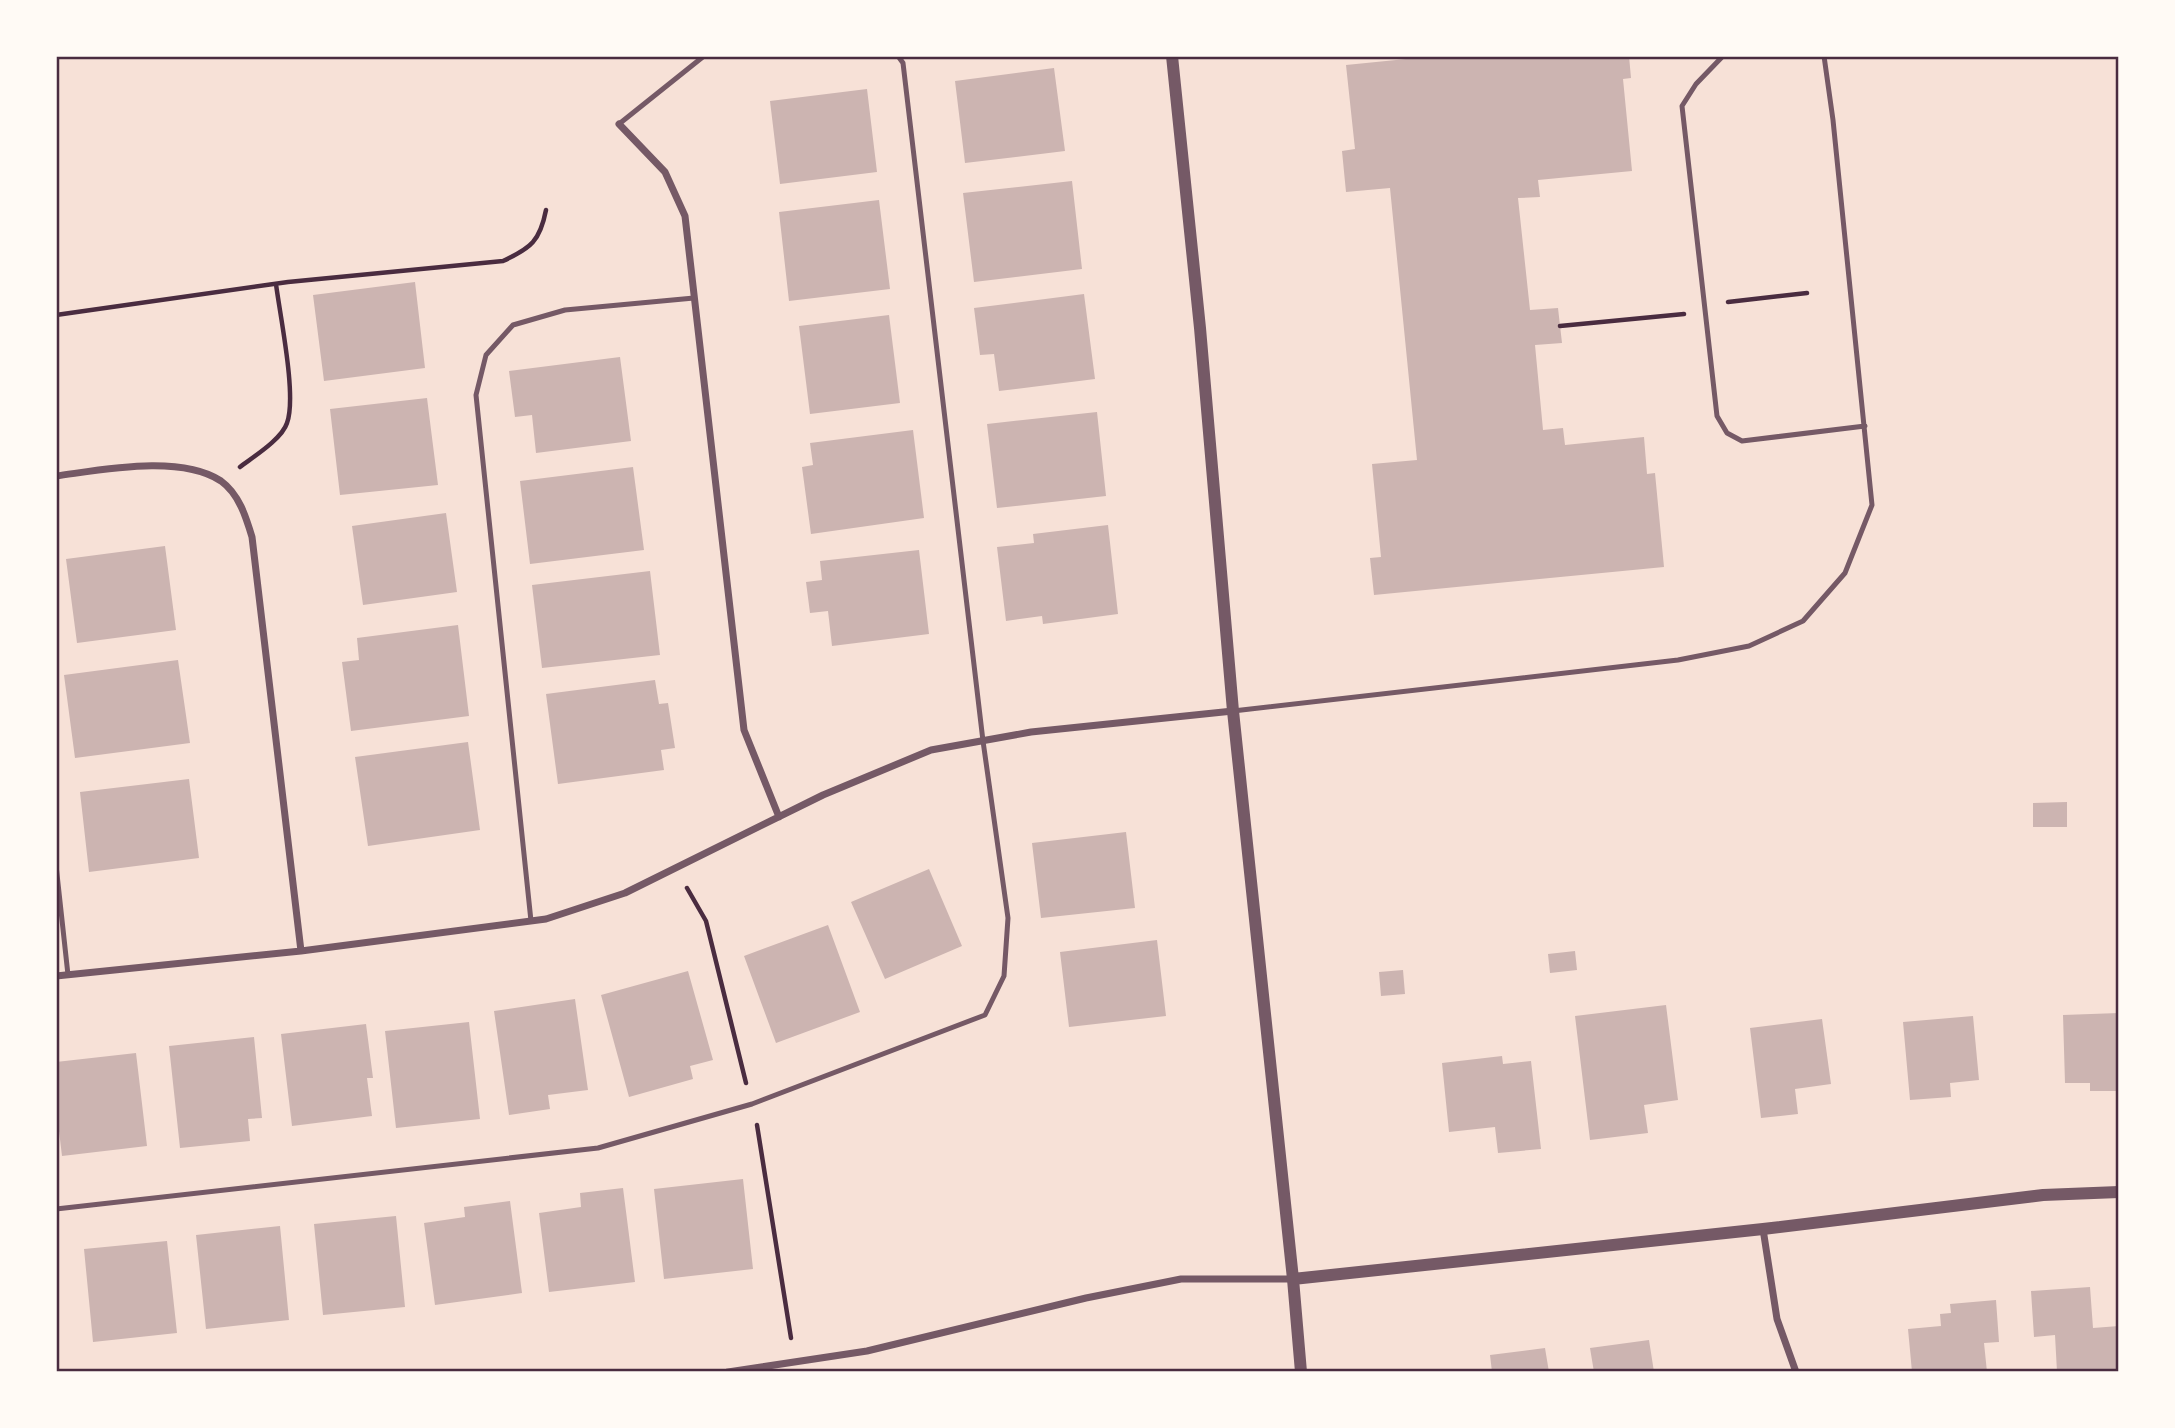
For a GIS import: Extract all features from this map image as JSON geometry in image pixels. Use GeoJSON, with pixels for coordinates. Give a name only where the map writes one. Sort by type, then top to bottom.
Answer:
{"type":"FeatureCollection","features":[{"type":"Feature","properties":{"kind":"street"},"geometry":{"type":"LineString","coordinates":[[1172,56],[1200,328],[1233,711],[1301,1372]]}},
{"type":"Feature","properties":{"kind":"street"},"geometry":{"type":"LineString","coordinates":[[619,124],[665,172],[685,216],[744,730],[779,817]]}},
{"type":"Feature","properties":{"kind":"street"},"geometry":{"type":"LineString","coordinates":[[56,476],[134,467],[189,468],[222,482],[242,507],[252,537],[301,951]]}},
{"type":"Feature","properties":{"kind":"street"},"geometry":{"type":"LineString","coordinates":[[56,976],[301,951],[546,919],[625,894],[823,795],[932,750],[1031,732],[1233,711]]}},
{"type":"Feature","properties":{"kind":"street"},"geometry":{"type":"LineString","coordinates":[[728,1372],[867,1351],[1086,1298],[1181,1279],[1293,1279],[2043,1195],[2119,1192]]}},
{"type":"Feature","properties":{"kind":"street"},"geometry":{"type":"LineString","coordinates":[[1763,1228],[1776,1319],[1796,1372]]}},
{"type":"Feature","properties":{"kind":"lane"},"geometry":{"type":"LineString","coordinates":[[619,124],[704,56]]}},
{"type":"Feature","properties":{"kind":"lane"},"geometry":{"type":"LineString","coordinates":[[56,1209],[598,1147],[752,1104],[985,1015],[1004,976],[1008,918],[983,741],[903,63],[898,56]]}},
{"type":"Feature","properties":{"kind":"lane"},"geometry":{"type":"LineString","coordinates":[[1723,56],[1696,84],[1682,106],[1717,415],[1727,433],[1742,441],[1865,426]]}},
{"type":"Feature","properties":{"kind":"lane"},"geometry":{"type":"LineString","coordinates":[[1233,711],[1678,660],[1749,646],[1803,621],[1845,573],[1872,505],[1833,120],[1824,56]]}},
{"type":"Feature","properties":{"kind":"lane"},"geometry":{"type":"LineString","coordinates":[[531,921],[476,396],[486,355],[513,325],[565,310],[694,298]]}},
{"type":"Feature","properties":{"kind":"lane"},"geometry":{"type":"LineString","coordinates":[[56,865],[68,975]]}},
{"type":"Feature","properties":{"kind":"path"},"geometry":{"type":"LineString","coordinates":[[56,315],[276,284],[503,261],[528,250],[542,229],[546,210]]}},
{"type":"Feature","properties":{"kind":"path"},"geometry":{"type":"LineString","coordinates":[[222,482],[274,440],[287,425],[291,400],[276,284]]}},
{"type":"Feature","properties":{"kind":"path"},"geometry":{"type":"LineString","coordinates":[[1560,326],[1807,293]]}},
{"type":"Feature","properties":{"kind":"building"},"geometry":{"type":"Polygon","coordinates":[[[1436,56],[1629,56],[1631,78],[1623,79],[1632,171],[1538,180],[1540,197],[1518,198],[1530,310],[1558,308],[1562,343],[1535,345],[1543,430],[1563,428],[1565,445],[1644,437],[1647,474],[1655,473],[1664,567],[1374,595],[1370,558],[1381,557],[1372,464],[1417,460],[1390,188],[1346,192],[1342,151],[1355,149],[1346,65],[1436,56]]]}},
{"type":"Feature","properties":{"kind":"building"},"geometry":{"type":"Polygon","coordinates":[[[1054,68],[1065,151],[965,163],[955,81],[1054,68]]]}},
{"type":"Feature","properties":{"kind":"building"},"geometry":{"type":"Polygon","coordinates":[[[867,89],[877,172],[780,184],[770,101],[867,89]]]}},
{"type":"Feature","properties":{"kind":"building"},"geometry":{"type":"Polygon","coordinates":[[[1072,181],[1082,269],[974,282],[963,193],[1072,181]]]}},
{"type":"Feature","properties":{"kind":"building"},"geometry":{"type":"Polygon","coordinates":[[[879,200],[890,289],[789,301],[779,212],[879,200]]]}},
{"type":"Feature","properties":{"kind":"building"},"geometry":{"type":"Polygon","coordinates":[[[415,282],[425,368],[324,381],[313,295],[415,282]]]}},
{"type":"Feature","properties":{"kind":"building"},"geometry":{"type":"Polygon","coordinates":[[[1084,294],[1095,379],[999,391],[994,354],[980,355],[974,308],[1084,294]]]}},
{"type":"Feature","properties":{"kind":"building"},"geometry":{"type":"Polygon","coordinates":[[[889,315],[900,403],[810,414],[799,326],[889,315]]]}},
{"type":"Feature","properties":{"kind":"building"},"geometry":{"type":"Polygon","coordinates":[[[620,357],[631,441],[536,453],[532,415],[515,417],[509,371],[620,357]]]}},
{"type":"Feature","properties":{"kind":"building"},"geometry":{"type":"Polygon","coordinates":[[[427,398],[438,485],[340,495],[330,409],[427,398]]]}},
{"type":"Feature","properties":{"kind":"building"},"geometry":{"type":"Polygon","coordinates":[[[1097,412],[1106,496],[997,508],[987,424],[1097,412]]]}},
{"type":"Feature","properties":{"kind":"building"},"geometry":{"type":"Polygon","coordinates":[[[913,430],[924,518],[811,534],[802,467],[813,465],[810,443],[913,430]]]}},
{"type":"Feature","properties":{"kind":"building"},"geometry":{"type":"Polygon","coordinates":[[[633,467],[644,550],[530,564],[520,481],[633,467]]]}},
{"type":"Feature","properties":{"kind":"building"},"geometry":{"type":"Polygon","coordinates":[[[446,513],[457,592],[363,605],[352,526],[446,513]]]}},
{"type":"Feature","properties":{"kind":"building"},"geometry":{"type":"Polygon","coordinates":[[[1108,525],[1118,614],[1043,624],[1042,616],[1006,621],[997,547],[1034,543],[1033,534],[1108,525]]]}},
{"type":"Feature","properties":{"kind":"building"},"geometry":{"type":"Polygon","coordinates":[[[165,546],[176,630],[77,643],[66,559],[165,546]]]}},
{"type":"Feature","properties":{"kind":"building"},"geometry":{"type":"Polygon","coordinates":[[[919,550],[929,634],[832,646],[828,611],[810,613],[806,582],[822,580],[820,561],[919,550]]]}},
{"type":"Feature","properties":{"kind":"building"},"geometry":{"type":"Polygon","coordinates":[[[650,571],[660,655],[542,668],[532,585],[650,571]]]}},
{"type":"Feature","properties":{"kind":"building"},"geometry":{"type":"Polygon","coordinates":[[[458,625],[469,716],[351,731],[342,662],[359,660],[357,638],[458,625]]]}},
{"type":"Feature","properties":{"kind":"building"},"geometry":{"type":"Polygon","coordinates":[[[178,660],[190,743],[75,758],[64,675],[178,660]]]}},
{"type":"Feature","properties":{"kind":"building"},"geometry":{"type":"Polygon","coordinates":[[[655,680],[659,704],[668,703],[675,748],[661,750],[664,770],[558,784],[546,694],[655,680]]]}},
{"type":"Feature","properties":{"kind":"building"},"geometry":{"type":"Polygon","coordinates":[[[468,742],[480,830],[368,846],[355,757],[468,742]]]}},
{"type":"Feature","properties":{"kind":"building"},"geometry":{"type":"Polygon","coordinates":[[[189,779],[199,858],[89,872],[80,792],[189,779]]]}},
{"type":"Feature","properties":{"kind":"building"},"geometry":{"type":"Polygon","coordinates":[[[2067,802],[2067,827],[2033,827],[2033,803],[2067,802]]]}},
{"type":"Feature","properties":{"kind":"building"},"geometry":{"type":"Polygon","coordinates":[[[1126,832],[1135,908],[1041,918],[1032,843],[1126,832]]]}},
{"type":"Feature","properties":{"kind":"building"},"geometry":{"type":"Polygon","coordinates":[[[929,869],[962,946],[885,979],[851,902],[929,869]]]}},
{"type":"Feature","properties":{"kind":"building"},"geometry":{"type":"Polygon","coordinates":[[[828,925],[860,1012],[776,1043],[744,956],[828,925]]]}},
{"type":"Feature","properties":{"kind":"building"},"geometry":{"type":"Polygon","coordinates":[[[1157,940],[1166,1016],[1069,1027],[1060,952],[1157,940]]]}},
{"type":"Feature","properties":{"kind":"building"},"geometry":{"type":"Polygon","coordinates":[[[1575,951],[1577,970],[1550,973],[1548,954],[1575,951]]]}},
{"type":"Feature","properties":{"kind":"building"},"geometry":{"type":"Polygon","coordinates":[[[1403,970],[1405,994],[1381,996],[1379,972],[1403,970]]]}},
{"type":"Feature","properties":{"kind":"building"},"geometry":{"type":"Polygon","coordinates":[[[688,971],[713,1060],[690,1066],[693,1079],[629,1097],[601,995],[688,971]]]}},
{"type":"Feature","properties":{"kind":"building"},"geometry":{"type":"Polygon","coordinates":[[[575,999],[588,1090],[548,1095],[550,1109],[509,1115],[494,1011],[575,999]]]}},
{"type":"Feature","properties":{"kind":"building"},"geometry":{"type":"Polygon","coordinates":[[[1666,1005],[1678,1100],[1644,1105],[1648,1133],[1590,1140],[1575,1016],[1666,1005]]]}},
{"type":"Feature","properties":{"kind":"building"},"geometry":{"type":"Polygon","coordinates":[[[2119,1013],[2119,1091],[2090,1091],[2090,1083],[2065,1083],[2063,1015],[2119,1013]]]}},
{"type":"Feature","properties":{"kind":"building"},"geometry":{"type":"Polygon","coordinates":[[[1973,1016],[1979,1080],[1950,1083],[1951,1097],[1910,1100],[1903,1022],[1973,1016]]]}},
{"type":"Feature","properties":{"kind":"building"},"geometry":{"type":"Polygon","coordinates":[[[1822,1019],[1831,1084],[1795,1089],[1798,1114],[1761,1118],[1750,1028],[1822,1019]]]}},
{"type":"Feature","properties":{"kind":"building"},"geometry":{"type":"Polygon","coordinates":[[[469,1022],[480,1119],[396,1128],[385,1031],[469,1022]]]}},
{"type":"Feature","properties":{"kind":"building"},"geometry":{"type":"Polygon","coordinates":[[[366,1024],[373,1078],[367,1078],[372,1116],[292,1126],[281,1034],[366,1024]]]}},
{"type":"Feature","properties":{"kind":"building"},"geometry":{"type":"Polygon","coordinates":[[[254,1037],[262,1118],[248,1119],[250,1141],[180,1148],[169,1046],[254,1037]]]}},
{"type":"Feature","properties":{"kind":"building"},"geometry":{"type":"Polygon","coordinates":[[[136,1053],[147,1146],[62,1156],[56,1106],[56,1062],[136,1053]]]}},
{"type":"Feature","properties":{"kind":"building"},"geometry":{"type":"Polygon","coordinates":[[[1502,1056],[1503,1064],[1531,1061],[1541,1149],[1498,1153],[1495,1127],[1449,1132],[1442,1063],[1502,1056]]]}},
{"type":"Feature","properties":{"kind":"building"},"geometry":{"type":"Polygon","coordinates":[[[743,1179],[753,1269],[664,1279],[654,1189],[743,1179]]]}},
{"type":"Feature","properties":{"kind":"building"},"geometry":{"type":"Polygon","coordinates":[[[623,1188],[635,1282],[549,1292],[539,1213],[581,1207],[580,1193],[623,1188]]]}},
{"type":"Feature","properties":{"kind":"building"},"geometry":{"type":"Polygon","coordinates":[[[510,1201],[522,1293],[435,1305],[424,1223],[465,1217],[464,1207],[510,1201]]]}},
{"type":"Feature","properties":{"kind":"building"},"geometry":{"type":"Polygon","coordinates":[[[396,1216],[405,1307],[323,1315],[314,1224],[396,1216]]]}},
{"type":"Feature","properties":{"kind":"building"},"geometry":{"type":"Polygon","coordinates":[[[280,1226],[289,1320],[206,1329],[196,1235],[280,1226]]]}},
{"type":"Feature","properties":{"kind":"building"},"geometry":{"type":"Polygon","coordinates":[[[167,1241],[177,1333],[93,1342],[84,1249],[167,1241]]]}},
{"type":"Feature","properties":{"kind":"building"},"geometry":{"type":"Polygon","coordinates":[[[2090,1287],[2093,1328],[2119,1326],[2119,1372],[2057,1372],[2055,1335],[2034,1337],[2031,1291],[2090,1287]]]}},
{"type":"Feature","properties":{"kind":"building"},"geometry":{"type":"Polygon","coordinates":[[[1996,1300],[1999,1342],[1984,1343],[1987,1372],[1912,1372],[1908,1329],[1941,1326],[1940,1314],[1951,1313],[1950,1304],[1996,1300]]]}},
{"type":"Feature","properties":{"kind":"building"},"geometry":{"type":"Polygon","coordinates":[[[1649,1340],[1654,1372],[1594,1372],[1590,1348],[1649,1340]]]}},
{"type":"Feature","properties":{"kind":"building"},"geometry":{"type":"Polygon","coordinates":[[[1545,1348],[1549,1372],[1492,1372],[1490,1355],[1545,1348]]]}}]}
